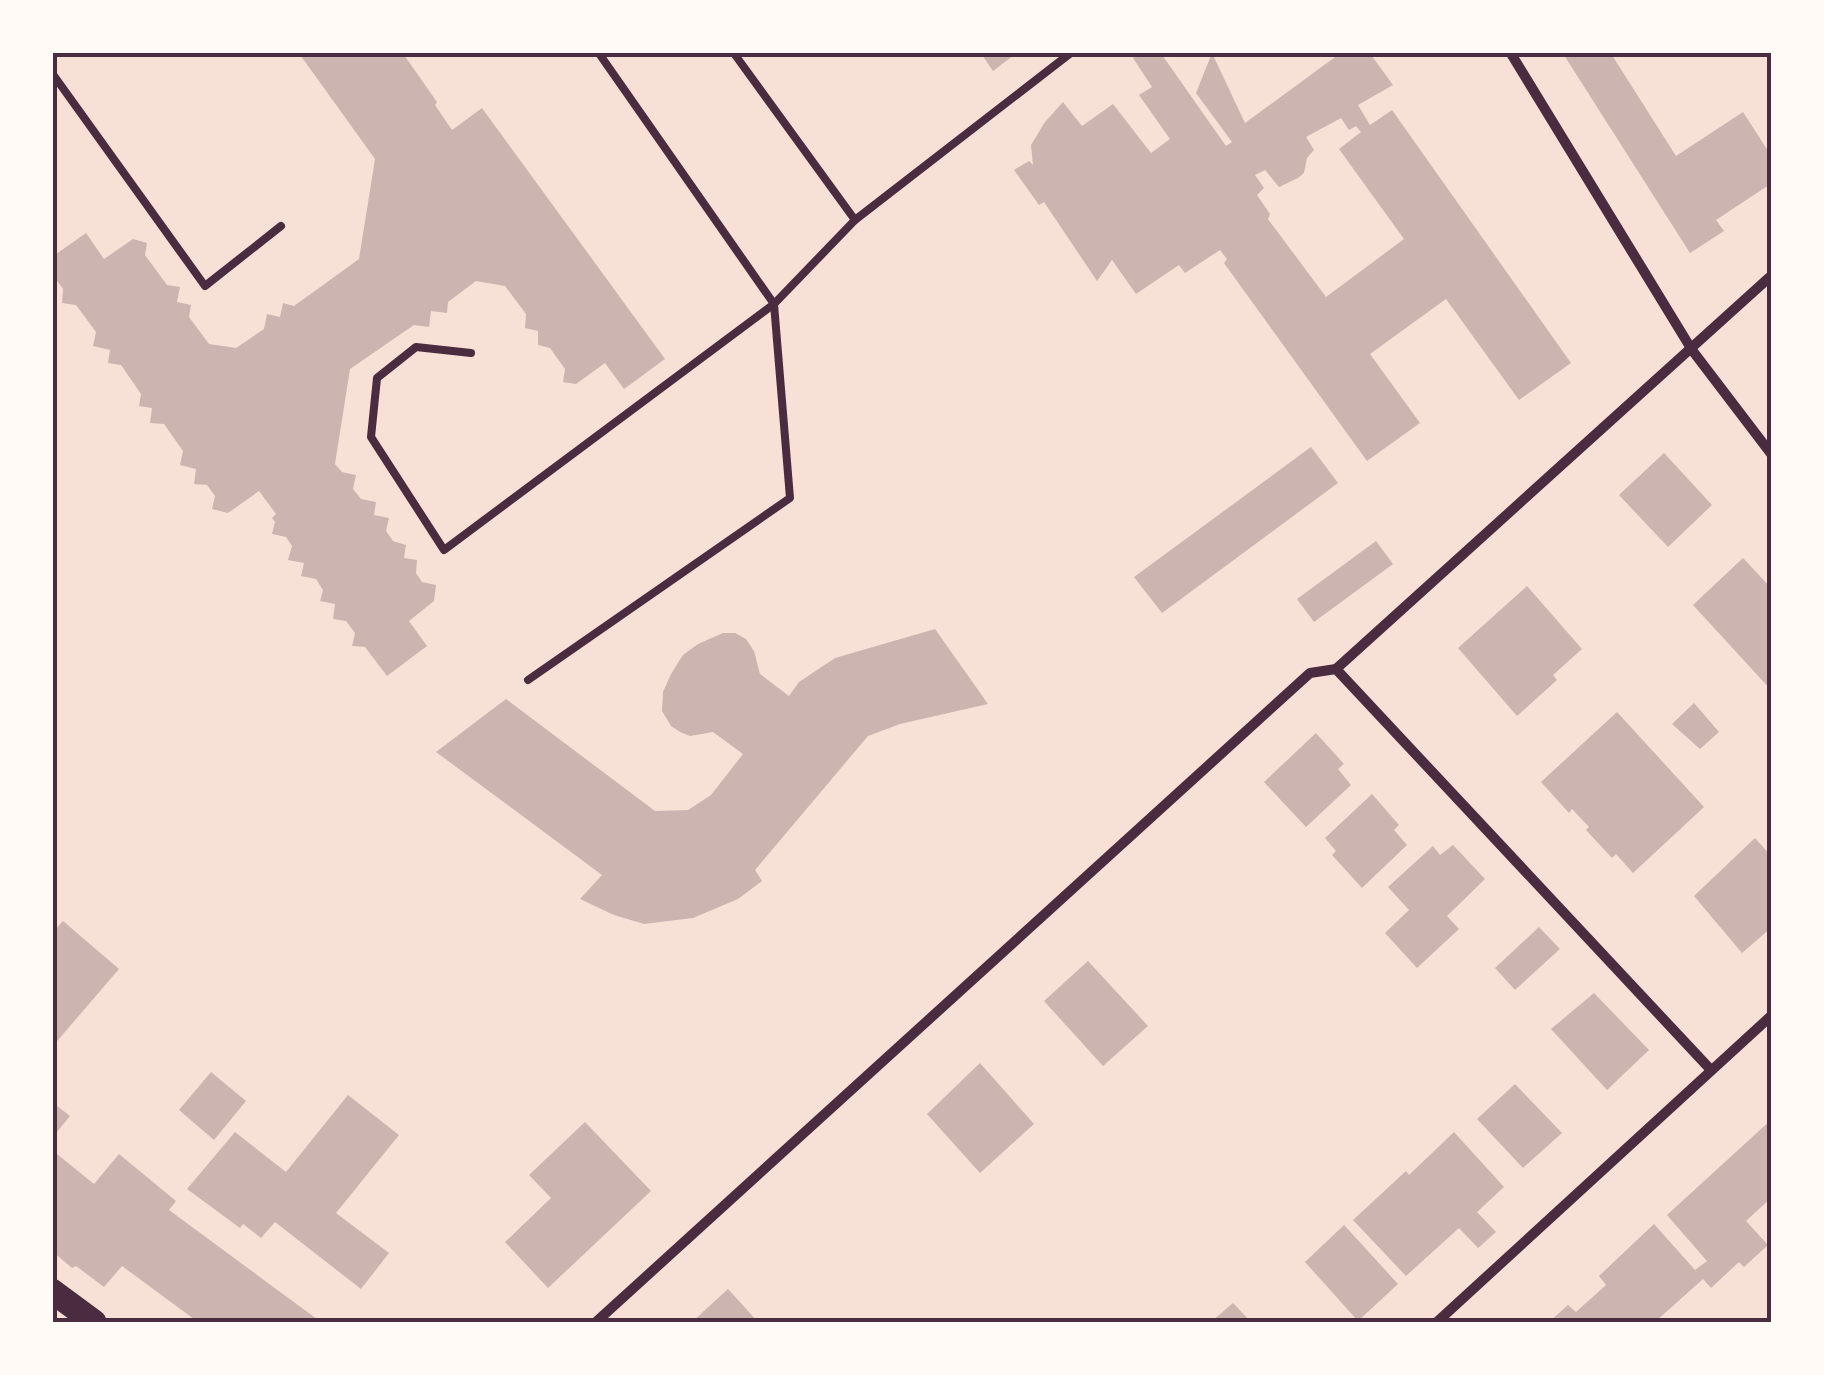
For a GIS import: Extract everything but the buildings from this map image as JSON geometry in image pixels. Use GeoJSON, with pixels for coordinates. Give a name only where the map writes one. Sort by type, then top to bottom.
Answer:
{"type":"FeatureCollection","features":[{"type":"Feature","properties":{"kind":"main road"},"geometry":{"type":"LineString","coordinates":[[52,1291],[94,1322]]}},
{"type":"Feature","properties":{"kind":"street"},"geometry":{"type":"LineString","coordinates":[[1510,52],[1692,350],[1772,454]]}},
{"type":"Feature","properties":{"kind":"street"},"geometry":{"type":"LineString","coordinates":[[596,1322],[1310,672],[1336,669],[1772,275]]}},
{"type":"Feature","properties":{"kind":"street"},"geometry":{"type":"LineString","coordinates":[[1336,669],[1712,1070]]}},
{"type":"Feature","properties":{"kind":"street"},"geometry":{"type":"LineString","coordinates":[[1438,1322],[1772,1015]]}},
{"type":"Feature","properties":{"kind":"lane"},"geometry":{"type":"LineString","coordinates":[[528,680],[790,498],[774,304],[598,52]]}},
{"type":"Feature","properties":{"kind":"lane"},"geometry":{"type":"LineString","coordinates":[[733,52],[855,220]]}},
{"type":"Feature","properties":{"kind":"lane"},"geometry":{"type":"LineString","coordinates":[[471,353],[416,348],[377,378],[371,438],[444,550],[774,304],[855,220],[1072,52]]}},
{"type":"Feature","properties":{"kind":"lane"},"geometry":{"type":"LineString","coordinates":[[52,73],[205,286],[281,226]]}}]}
